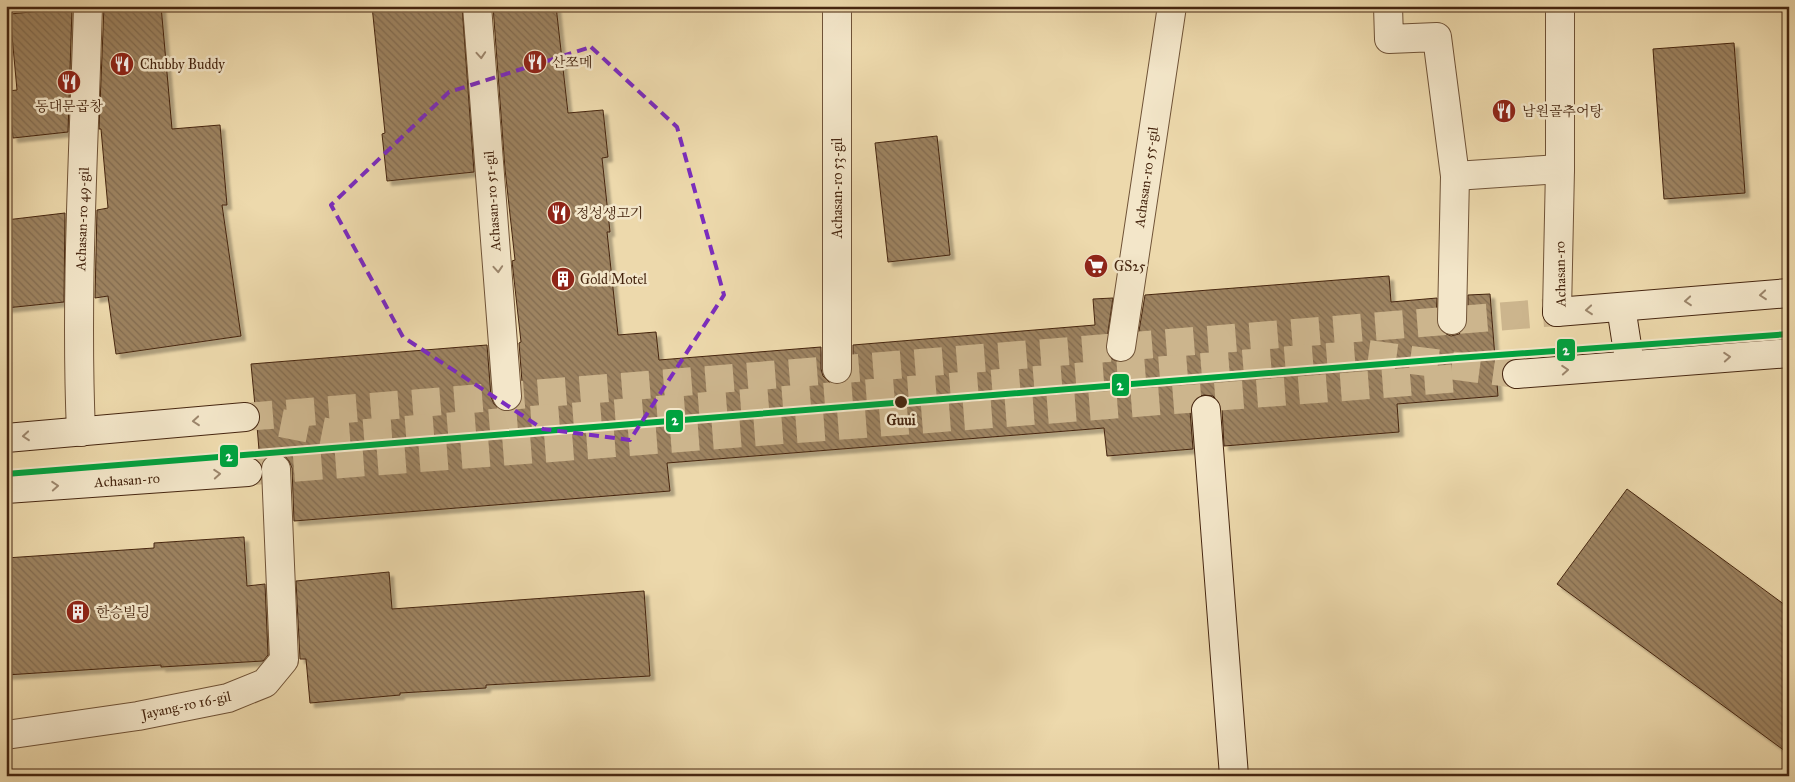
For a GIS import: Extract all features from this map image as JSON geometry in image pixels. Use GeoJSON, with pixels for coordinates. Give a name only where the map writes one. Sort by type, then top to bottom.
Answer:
{"type":"FeatureCollection","features":[{"type":"Feature","properties":{"kind":"street","name":"Achasan-ro 49-gil"},"geometry":{"type":"LineString","coordinates":[[81,432],[79,388],[80,298],[88,6]]}},
{"type":"Feature","properties":{"kind":"street","name":"Achasan-ro 51-gil"},"geometry":{"type":"LineString","coordinates":[[477,6],[507,396]]}},
{"type":"Feature","properties":{"kind":"street","name":"Achasan-ro 53-gil"},"geometry":{"type":"LineString","coordinates":[[837,6],[837,369]]}},
{"type":"Feature","properties":{"kind":"street","name":"Achasan-ro 55-gil"},"geometry":{"type":"LineString","coordinates":[[1121,347],[1172,6]]}},
{"type":"Feature","properties":{"kind":"street"},"geometry":{"type":"LineString","coordinates":[[1388,6],[1389,39],[1437,38],[1455,176],[1452,320]]}},
{"type":"Feature","properties":{"kind":"street","name":"Achasan-ro"},"geometry":{"type":"LineString","coordinates":[[1560,6],[1560,170],[1557,312],[1789,293]]}},
{"type":"Feature","properties":{"kind":"street"},"geometry":{"type":"LineString","coordinates":[[1455,176],[1560,170]]}},
{"type":"Feature","properties":{"kind":"street"},"geometry":{"type":"LineString","coordinates":[[1621,307],[1630,365]]}},
{"type":"Feature","properties":{"kind":"street"},"geometry":{"type":"LineString","coordinates":[[1516,374],[1789,353]]}},
{"type":"Feature","properties":{"kind":"street"},"geometry":{"type":"LineString","coordinates":[[1206,410],[1234,776]]}},
{"type":"Feature","properties":{"kind":"street"},"geometry":{"type":"LineString","coordinates":[[6,438],[245,416]]}},
{"type":"Feature","properties":{"kind":"street","name":"Jayang-ro 16-gil"},"geometry":{"type":"LineString","coordinates":[[6,735],[138,716],[228,698],[264,683],[284,660],[276,469]]}},
{"type":"Feature","properties":{"kind":"street","name":"Achasan-ro"},"geometry":{"type":"LineString","coordinates":[[6,489],[248,472]]}},
{"type":"Feature","properties":{"kind":"highlighted area"},"geometry":{"type":"Polygon","coordinates":[[[591,47],[677,127],[724,295],[630,440],[543,429],[403,337],[331,205],[449,92],[591,47]]]}},
{"type":"Feature","properties":{"kind":"building"},"geometry":{"type":"Polygon","coordinates":[[[104,6],[161,6],[172,129],[220,125],[227,205],[222,205],[241,336],[116,354],[108,296],[95,298],[97,210],[108,208],[101,129],[99,129],[104,6]]]}},
{"type":"Feature","properties":{"kind":"building"},"geometry":{"type":"Polygon","coordinates":[[[372,6],[462,6],[474,172],[387,181],[382,134],[385,133],[372,6]]]}},
{"type":"Feature","properties":{"kind":"building"},"geometry":{"type":"Polygon","coordinates":[[[493,6],[556,6],[568,113],[603,110],[608,157],[602,158],[610,232],[607,232],[618,335],[656,332],[659,360],[821,347],[821,369],[823,376],[830,383],[837,385],[845,382],[851,376],[853,369],[853,345],[1095,325],[1093,299],[1113,298],[1106,352],[1112,359],[1126,362],[1133,357],[1136,349],[1145,295],[1389,276],[1391,302],[1437,298],[1436,320],[1438,327],[1444,333],[1451,336],[1459,334],[1466,328],[1468,320],[1468,295],[1490,294],[1498,396],[1397,404],[1399,432],[1224,446],[1222,409],[1219,402],[1213,396],[1204,395],[1197,397],[1190,411],[1193,449],[1107,456],[1104,428],[667,463],[670,491],[294,521],[292,468],[289,461],[284,455],[275,453],[267,456],[261,465],[260,462],[257,426],[261,416],[255,406],[251,364],[487,345],[491,397],[494,404],[500,410],[508,412],[515,409],[521,402],[523,395],[519,343],[521,342],[512,261],[515,260],[505,169],[493,6]]]}},
{"type":"Feature","properties":{"kind":"building"},"geometry":{"type":"Polygon","coordinates":[[[72,8],[68,132],[13,138],[8,91],[17,90],[10,14],[72,8]]]}},
{"type":"Feature","properties":{"kind":"building"},"geometry":{"type":"Polygon","coordinates":[[[1734,43],[1745,193],[1664,199],[1653,49],[1734,43]]]}},
{"type":"Feature","properties":{"kind":"building"},"geometry":{"type":"Polygon","coordinates":[[[937,136],[950,255],[888,262],[875,143],[937,136]]]}},
{"type":"Feature","properties":{"kind":"building"},"geometry":{"type":"Polygon","coordinates":[[[65,213],[64,302],[6,308],[6,220],[65,213]]]}},
{"type":"Feature","properties":{"kind":"building"},"geometry":{"type":"Polygon","coordinates":[[[1627,489],[1789,608],[1789,754],[1557,584],[1627,489]]]}},
{"type":"Feature","properties":{"kind":"building"},"geometry":{"type":"Polygon","coordinates":[[[244,537],[247,586],[265,584],[268,655],[263,661],[161,667],[161,665],[6,675],[6,558],[154,548],[154,543],[244,537]]]}},
{"type":"Feature","properties":{"kind":"building"},"geometry":{"type":"Polygon","coordinates":[[[389,572],[392,609],[644,591],[650,676],[486,685],[486,688],[400,693],[400,695],[310,703],[306,659],[300,659],[296,581],[389,572]]]}},
{"type":"Feature","properties":{"kind":"tunnel"},"geometry":{"type":"LineString","coordinates":[[245,417],[1557,312]]}},
{"type":"Feature","properties":{"kind":"tunnel"},"geometry":{"type":"LineString","coordinates":[[281,423],[341,435],[1367,354],[1517,374]]}},
{"type":"Feature","properties":{"kind":"tunnel"},"geometry":{"type":"LineString","coordinates":[[252,471],[1460,378]]}},
{"type":"Feature","properties":{"kind":"transit line","name":"2"},"geometry":{"type":"LineString","coordinates":[[6,474],[1457,358],[1789,334]]}},
{"type":"Feature","properties":{"kind":"place","name":"산쪼메"},"geometry":{"type":"Point","coordinates":[535,62]}},
{"type":"Feature","properties":{"kind":"place","name":"Chubby Buddy"},"geometry":{"type":"Point","coordinates":[122,64]}},
{"type":"Feature","properties":{"kind":"place","name":"동대문곱창"},"geometry":{"type":"Point","coordinates":[69,82]}},
{"type":"Feature","properties":{"kind":"place","name":"남원골추어탕"},"geometry":{"type":"Point","coordinates":[1504,111]}},
{"type":"Feature","properties":{"kind":"place","name":"정성생고기"},"geometry":{"type":"Point","coordinates":[559,213]}},
{"type":"Feature","properties":{"kind":"place","name":"GS25"},"geometry":{"type":"Point","coordinates":[1096,266]}},
{"type":"Feature","properties":{"kind":"place","name":"Gold Motel"},"geometry":{"type":"Point","coordinates":[563,279]}},
{"type":"Feature","properties":{"kind":"place","name":"Guui"},"geometry":{"type":"Point","coordinates":[901,402]}},
{"type":"Feature","properties":{"kind":"place","name":"한승빌딩"},"geometry":{"type":"Point","coordinates":[78,612]}}]}
